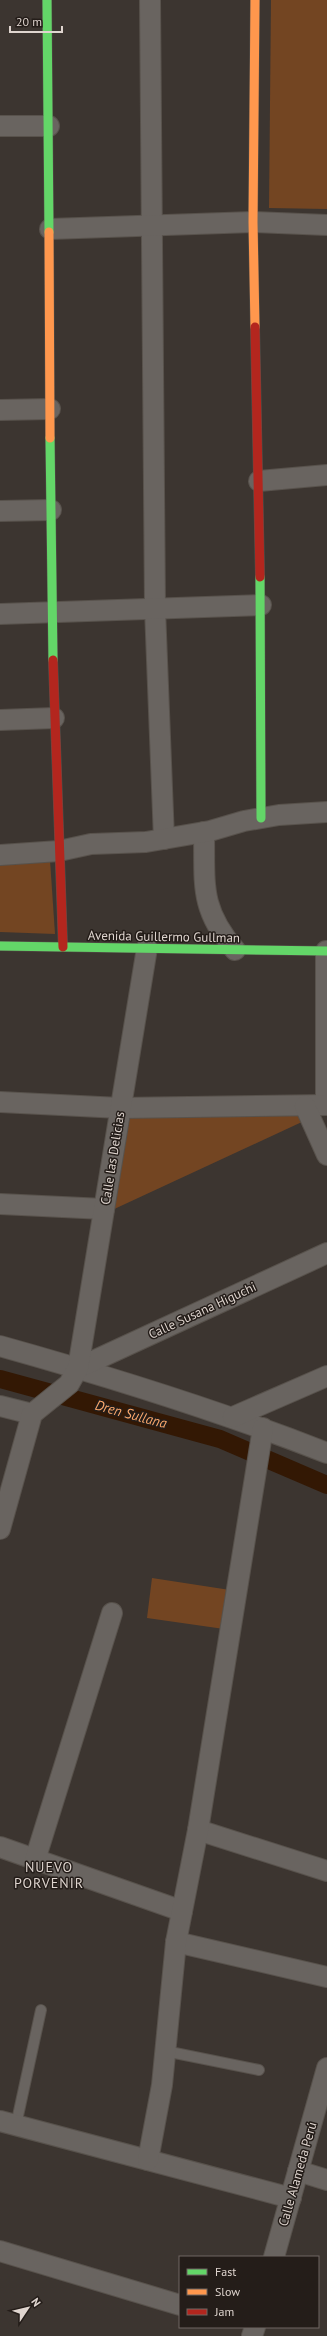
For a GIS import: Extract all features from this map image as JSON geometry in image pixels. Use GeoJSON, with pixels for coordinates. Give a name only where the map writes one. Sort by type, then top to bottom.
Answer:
{"type":"FeatureCollection","features":[{"type":"Feature","properties":{"kind":"street"},"geometry":{"type":"LineString","coordinates":[[47,0],[50,229],[51,612],[63,947]]}},
{"type":"Feature","properties":{"kind":"street"},"geometry":{"type":"LineString","coordinates":[[150,0],[150,225],[155,609],[164,838]]}},
{"type":"Feature","properties":{"kind":"street"},"geometry":{"type":"LineString","coordinates":[[255,0],[253,222],[261,605],[261,818]]}},
{"type":"Feature","properties":{"kind":"street"},"geometry":{"type":"LineString","coordinates":[[0,126],[49,126]]}},
{"type":"Feature","properties":{"kind":"street"},"geometry":{"type":"LineString","coordinates":[[50,229],[253,222],[327,225]]}},
{"type":"Feature","properties":{"kind":"street"},"geometry":{"type":"LineString","coordinates":[[0,410],[50,410]]}},
{"type":"Feature","properties":{"kind":"street"},"geometry":{"type":"LineString","coordinates":[[259,481],[327,475]]}},
{"type":"Feature","properties":{"kind":"street"},"geometry":{"type":"LineString","coordinates":[[0,511],[51,510]]}},
{"type":"Feature","properties":{"kind":"street"},"geometry":{"type":"LineString","coordinates":[[0,614],[261,605]]}},
{"type":"Feature","properties":{"kind":"street"},"geometry":{"type":"LineString","coordinates":[[0,720],[54,718]]}},
{"type":"Feature","properties":{"kind":"street"},"geometry":{"type":"LineString","coordinates":[[0,855],[59,851],[91,844],[164,838],[204,832],[261,818],[285,814],[327,812]]}},
{"type":"Feature","properties":{"kind":"street"},"geometry":{"type":"LineString","coordinates":[[204,832],[206,899],[215,924],[235,950]]}},
{"type":"Feature","properties":{"kind":"street","name":"Avenida Guillermo Gullman"},"geometry":{"type":"LineString","coordinates":[[0,946],[327,951]]}},
{"type":"Feature","properties":{"kind":"street","name":"Calle las Delicias"},"geometry":{"type":"LineString","coordinates":[[73,1376],[104,1209],[147,948]]}},
{"type":"Feature","properties":{"kind":"street"},"geometry":{"type":"LineString","coordinates":[[0,1102],[120,1108],[327,1105],[327,951]]}},
{"type":"Feature","properties":{"kind":"street"},"geometry":{"type":"LineString","coordinates":[[305,1106],[327,1155]]}},
{"type":"Feature","properties":{"kind":"street"},"geometry":{"type":"LineString","coordinates":[[0,1204],[104,1209]]}},
{"type":"Feature","properties":{"kind":"street","name":"Calle Susana Higuchi"},"geometry":{"type":"LineString","coordinates":[[34,1413],[73,1376],[327,1253]]}},
{"type":"Feature","properties":{"kind":"street"},"geometry":{"type":"LineString","coordinates":[[0,1346],[73,1376],[233,1417],[262,1432],[327,1453]]}},
{"type":"Feature","properties":{"kind":"street"},"geometry":{"type":"LineString","coordinates":[[233,1417],[327,1376]]}},
{"type":"Feature","properties":{"kind":"street"},"geometry":{"type":"LineString","coordinates":[[0,1406],[34,1413],[0,1529]]}},
{"type":"Feature","properties":{"kind":"street"},"geometry":{"type":"LineString","coordinates":[[148,2160],[162,2085],[176,1942],[198,1830],[262,1432]]}},
{"type":"Feature","properties":{"kind":"street"},"geometry":{"type":"LineString","coordinates":[[35,1860],[112,1613]]}},
{"type":"Feature","properties":{"kind":"street"},"geometry":{"type":"LineString","coordinates":[[198,1830],[327,1871]]}},
{"type":"Feature","properties":{"kind":"street"},"geometry":{"type":"LineString","coordinates":[[0,1847],[182,1911]]}},
{"type":"Feature","properties":{"kind":"street"},"geometry":{"type":"LineString","coordinates":[[176,1942],[327,1977]]}},
{"type":"Feature","properties":{"kind":"street","name":"Calle Alameda Perú"},"geometry":{"type":"LineString","coordinates":[[274,2256],[326,2077]]}},
{"type":"Feature","properties":{"kind":"street"},"geometry":{"type":"LineString","coordinates":[[8,2123],[291,2198]]}},
{"type":"Feature","properties":{"kind":"street"},"geometry":{"type":"LineString","coordinates":[[298,2171],[327,2180]]}},
{"type":"Feature","properties":{"kind":"street"},"geometry":{"type":"LineString","coordinates":[[0,2251],[179,2305]]}},
{"type":"Feature","properties":{"kind":"lane"},"geometry":{"type":"LineString","coordinates":[[8,2123],[41,2010]]}},
{"type":"Feature","properties":{"kind":"lane"},"geometry":{"type":"LineString","coordinates":[[165,2051],[259,2070]]}},
{"type":"Feature","properties":{"kind":"shaded area"},"geometry":{"type":"Polygon","coordinates":[[[271,0],[327,0],[327,209],[269,208],[271,0]]]}},
{"type":"Feature","properties":{"kind":"shaded area"},"geometry":{"type":"Polygon","coordinates":[[[50,860],[55,934],[0,932],[0,864],[50,860]]]}},
{"type":"Feature","properties":{"kind":"shaded area"},"geometry":{"type":"Polygon","coordinates":[[[300,1115],[304,1121],[110,1211],[125,1117],[300,1115]]]}},
{"type":"Feature","properties":{"kind":"shaded area"},"geometry":{"type":"Polygon","coordinates":[[[152,1578],[230,1590],[224,1629],[147,1618],[152,1578]]]}},
{"type":"Feature","properties":{"kind":"waterway","name":"Dren Sullana"},"geometry":{"type":"LineString","coordinates":[[0,1379],[220,1439],[327,1485]]}},
{"type":"Feature","properties":{"kind":"traffic: fast"},"geometry":{"type":"LineString","coordinates":[[47,0],[49,232]]}},
{"type":"Feature","properties":{"kind":"traffic: fast"},"geometry":{"type":"LineString","coordinates":[[50,438],[53,660]]}},
{"type":"Feature","properties":{"kind":"traffic: fast"},"geometry":{"type":"LineString","coordinates":[[260,577],[261,818]]}},
{"type":"Feature","properties":{"kind":"traffic: fast"},"geometry":{"type":"LineString","coordinates":[[0,946],[327,951]]}},
{"type":"Feature","properties":{"kind":"traffic: slow"},"geometry":{"type":"LineString","coordinates":[[255,0],[253,222],[255,327]]}},
{"type":"Feature","properties":{"kind":"traffic: slow"},"geometry":{"type":"LineString","coordinates":[[49,232],[50,438]]}},
{"type":"Feature","properties":{"kind":"traffic: jam"},"geometry":{"type":"LineString","coordinates":[[255,327],[260,577]]}},
{"type":"Feature","properties":{"kind":"traffic: jam"},"geometry":{"type":"LineString","coordinates":[[53,660],[63,947]]}},
{"type":"Feature","properties":{"kind":"district","name":"NUEVO PORVENIR"},"geometry":{"type":"Point","coordinates":[49,1876]}}]}
